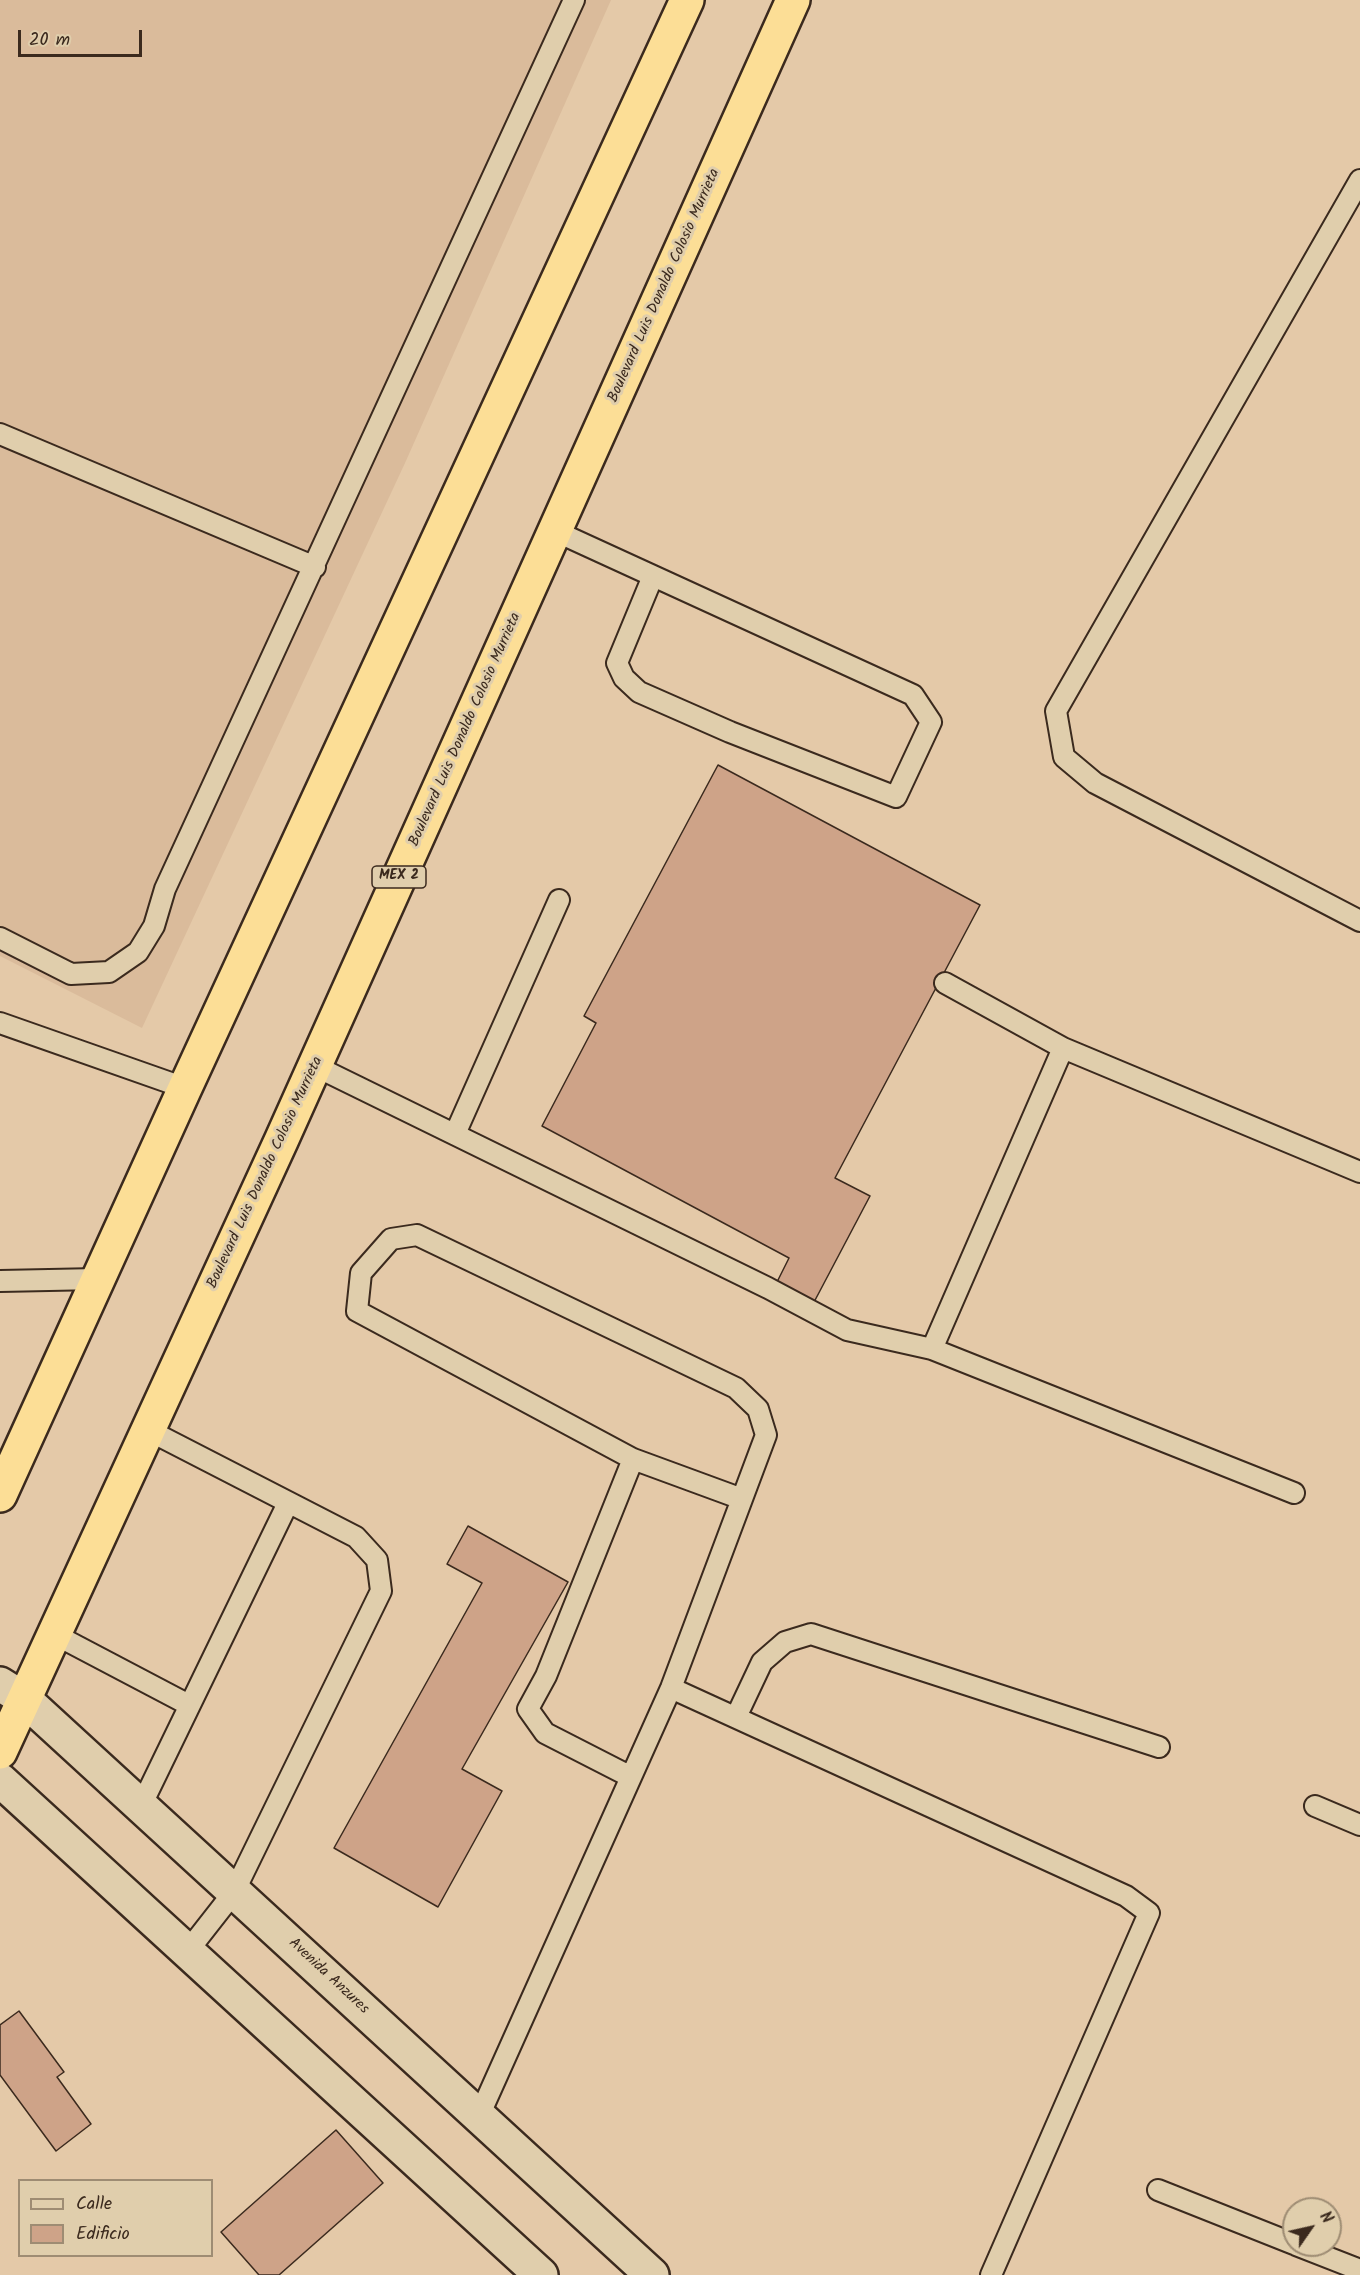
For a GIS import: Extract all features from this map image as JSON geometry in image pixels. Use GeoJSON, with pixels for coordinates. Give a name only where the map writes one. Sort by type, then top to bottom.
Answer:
{"type":"FeatureCollection","features":[{"type":"Feature","properties":{"kind":"highway"},"geometry":{"type":"LineString","coordinates":[[0,1495],[184,1088],[687,0]]}},
{"type":"Feature","properties":{"kind":"highway","name":"Boulevard Luis Donaldo Colosio Murrieta"},"geometry":{"type":"LineString","coordinates":[[0,1752],[12,1691],[54,1634],[315,1066],[793,0]]}},
{"type":"Feature","properties":{"kind":"street","name":"Avenida Anzures"},"geometry":{"type":"LineString","coordinates":[[12,1691],[141,1806],[652,2275]]}},
{"type":"Feature","properties":{"kind":"street"},"geometry":{"type":"LineString","coordinates":[[0,1780],[541,2275]]}},
{"type":"Feature","properties":{"kind":"lane"},"geometry":{"type":"LineString","coordinates":[[0,938],[71,974],[109,972],[138,952],[154,926],[165,889],[574,0]]}},
{"type":"Feature","properties":{"kind":"lane"},"geometry":{"type":"LineString","coordinates":[[1360,180],[1056,711],[1064,757],[1095,783],[1360,921]]}},
{"type":"Feature","properties":{"kind":"lane"},"geometry":{"type":"LineString","coordinates":[[0,434],[315,567]]}},
{"type":"Feature","properties":{"kind":"lane"},"geometry":{"type":"LineString","coordinates":[[555,531],[913,695],[931,722],[896,797],[730,732],[639,692],[624,678],[617,663],[652,576]]}},
{"type":"Feature","properties":{"kind":"lane"},"geometry":{"type":"LineString","coordinates":[[455,1134],[559,900]]}},
{"type":"Feature","properties":{"kind":"lane"},"geometry":{"type":"LineString","coordinates":[[945,983],[1063,1048],[1360,1172]]}},
{"type":"Feature","properties":{"kind":"lane"},"geometry":{"type":"LineString","coordinates":[[0,1023],[184,1088]]}},
{"type":"Feature","properties":{"kind":"lane"},"geometry":{"type":"LineString","coordinates":[[932,1349],[1063,1048]]}},
{"type":"Feature","properties":{"kind":"lane"},"geometry":{"type":"LineString","coordinates":[[315,1066],[768,1288],[847,1330],[932,1349],[1294,1493]]}},
{"type":"Feature","properties":{"kind":"lane"},"geometry":{"type":"LineString","coordinates":[[479,2116],[671,1688],[742,1499],[766,1435],[758,1409],[736,1388],[417,1235],[391,1239],[361,1273],[357,1311],[633,1459],[742,1499]]}},
{"type":"Feature","properties":{"kind":"lane"},"geometry":{"type":"LineString","coordinates":[[0,1281],[98,1279]]}},
{"type":"Feature","properties":{"kind":"lane"},"geometry":{"type":"LineString","coordinates":[[148,1430],[356,1537],[377,1560],[381,1591],[234,1892],[188,1952]]}},
{"type":"Feature","properties":{"kind":"lane"},"geometry":{"type":"LineString","coordinates":[[631,1777],[545,1733],[528,1709],[546,1676],[633,1459]]}},
{"type":"Feature","properties":{"kind":"lane"},"geometry":{"type":"LineString","coordinates":[[141,1806],[288,1503]]}},
{"type":"Feature","properties":{"kind":"lane"},"geometry":{"type":"LineString","coordinates":[[54,1634],[189,1705]]}},
{"type":"Feature","properties":{"kind":"lane"},"geometry":{"type":"LineString","coordinates":[[736,1717],[762,1662],[785,1642],[811,1634],[1159,1747]]}},
{"type":"Feature","properties":{"kind":"lane"},"geometry":{"type":"LineString","coordinates":[[671,1688],[1126,1896],[1149,1913],[991,2275]]}},
{"type":"Feature","properties":{"kind":"lane"},"geometry":{"type":"LineString","coordinates":[[1315,1806],[1360,1825]]}},
{"type":"Feature","properties":{"kind":"lane"},"geometry":{"type":"LineString","coordinates":[[1158,2190],[1282,2240]]}},
{"type":"Feature","properties":{"kind":"lane"},"geometry":{"type":"LineString","coordinates":[[1326,2257],[1360,2270]]}},
{"type":"Feature","properties":{"kind":"shaded area"},"geometry":{"type":"Polygon","coordinates":[[[0,0],[611,0],[405,463],[142,1028],[0,956],[0,0]]]}},
{"type":"Feature","properties":{"kind":"building"},"geometry":{"type":"Polygon","coordinates":[[[718,765],[980,905],[835,1178],[870,1196],[813,1304],[776,1284],[789,1258],[542,1126],[596,1023],[584,1016],[718,765]]]}},
{"type":"Feature","properties":{"kind":"building"},"geometry":{"type":"Polygon","coordinates":[[[468,1526],[568,1582],[462,1769],[502,1791],[438,1907],[334,1848],[482,1583],[447,1564],[468,1526]]]}},
{"type":"Feature","properties":{"kind":"building"},"geometry":{"type":"Polygon","coordinates":[[[19,2011],[64,2072],[57,2077],[91,2124],[56,2151],[0,2075],[0,2025],[19,2011]]]}},
{"type":"Feature","properties":{"kind":"building"},"geometry":{"type":"Polygon","coordinates":[[[336,2130],[383,2183],[279,2275],[259,2275],[221,2232],[336,2130]]]}}]}
